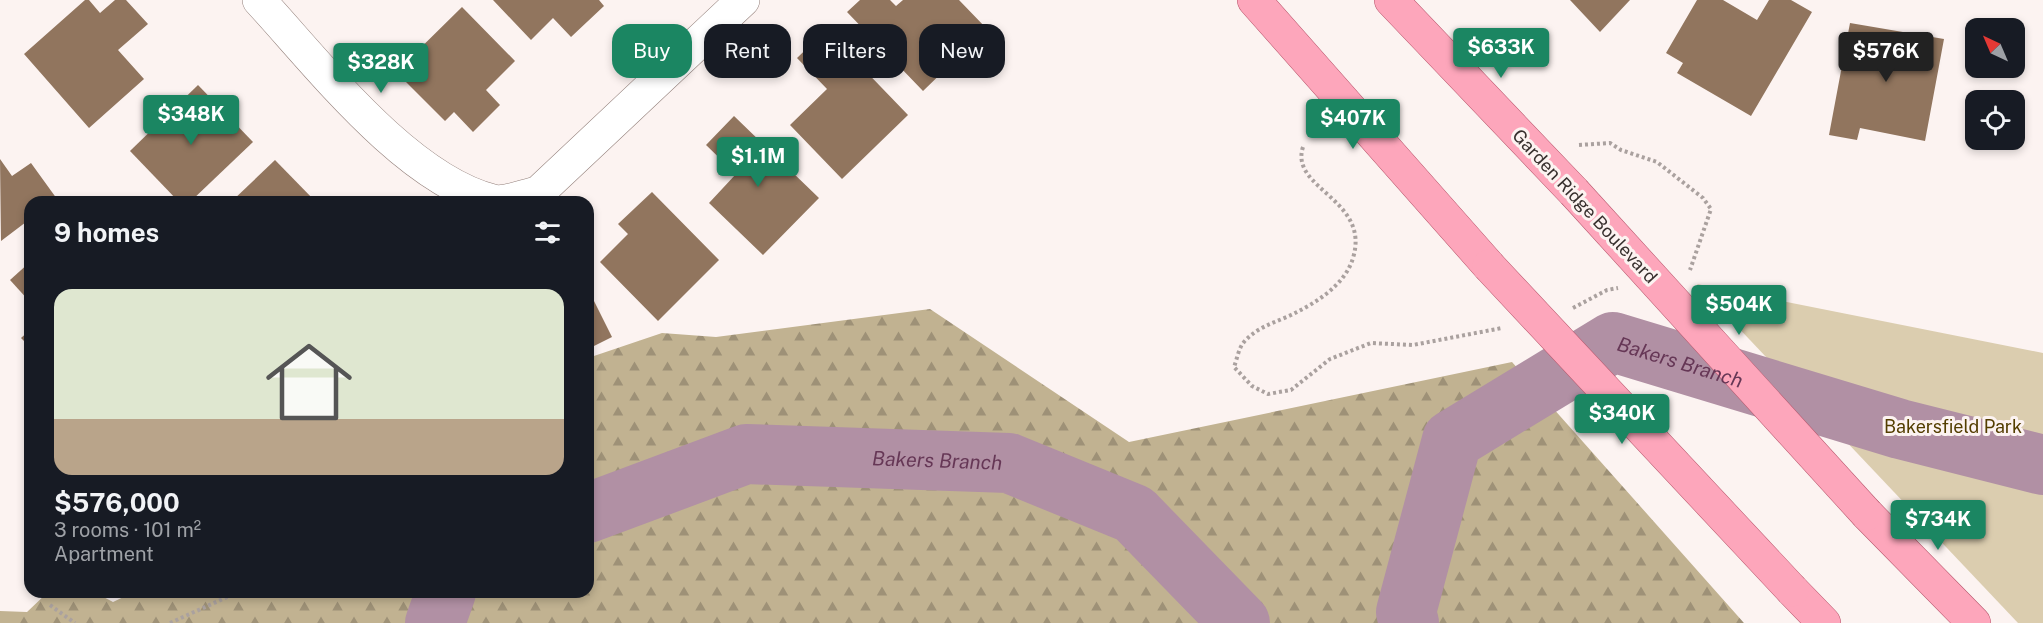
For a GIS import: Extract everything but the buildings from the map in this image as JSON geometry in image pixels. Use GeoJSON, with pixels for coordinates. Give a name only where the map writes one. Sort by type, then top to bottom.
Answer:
{"type":"FeatureCollection","features":[{"type":"Feature","properties":{"kind":"main road"},"geometry":{"type":"LineString","coordinates":[[1254,0],[1489,266],[1824,623]]}},
{"type":"Feature","properties":{"kind":"main road","name":"Garden Ridge Boulevard"},"geometry":{"type":"LineString","coordinates":[[1391,0],[1574,192],[1867,514],[1974,623]]}},
{"type":"Feature","properties":{"kind":"street"},"geometry":{"type":"LineString","coordinates":[[259,0],[393,144],[448,183],[480,196]]}},
{"type":"Feature","properties":{"kind":"street"},"geometry":{"type":"LineString","coordinates":[[524,196],[538,193],[743,0]]}},
{"type":"Feature","properties":{"kind":"path"},"geometry":{"type":"LineString","coordinates":[[1579,145],[1610,143],[1621,150],[1657,162],[1704,198],[1711,209],[1689,274]]}},
{"type":"Feature","properties":{"kind":"path"},"geometry":{"type":"LineString","coordinates":[[1303,147],[1300,155],[1305,173],[1350,217],[1356,245],[1347,276],[1338,285],[1292,315],[1265,325],[1243,343],[1234,367],[1252,386],[1268,394],[1291,390],[1343,351],[1371,343],[1413,345],[1512,325]]}},
{"type":"Feature","properties":{"kind":"path"},"geometry":{"type":"LineString","coordinates":[[1563,310],[1584,304],[1607,291],[1630,286]]}},
{"type":"Feature","properties":{"kind":"path"},"geometry":{"type":"LineString","coordinates":[[170,623],[225,598]]}},
{"type":"Feature","properties":{"kind":"path"},"geometry":{"type":"LineString","coordinates":[[50,605],[75,623]]}},
{"type":"Feature","properties":{"kind":"green space","name":"Bakersfield Park"},"geometry":{"type":"Polygon","coordinates":[[[1697,284],[2043,353],[2043,623],[2018,623],[1697,284]]]}},
{"type":"Feature","properties":{"kind":"green space"},"geometry":{"type":"Polygon","coordinates":[[[930,309],[1129,442],[1512,362],[1744,623],[0,623],[0,611],[27,612],[42,598],[105,598],[113,602],[121,598],[594,598],[594,356],[662,333],[716,337],[930,309]]]}},
{"type":"Feature","properties":{"kind":"waterway","name":"Bakers Branch"},"geometry":{"type":"LineString","coordinates":[[1409,623],[1406,612],[1452,440],[1613,342],[1900,429],[2043,465]]}},
{"type":"Feature","properties":{"kind":"waterway","name":"Bakers Branch"},"geometry":{"type":"LineString","coordinates":[[594,511],[746,454],[1009,463],[1134,514],[1240,623]]}},
{"type":"Feature","properties":{"kind":"waterway","name":"Bakers Branch"},"geometry":{"type":"LineString","coordinates":[[435,623],[444,598]]}}]}
